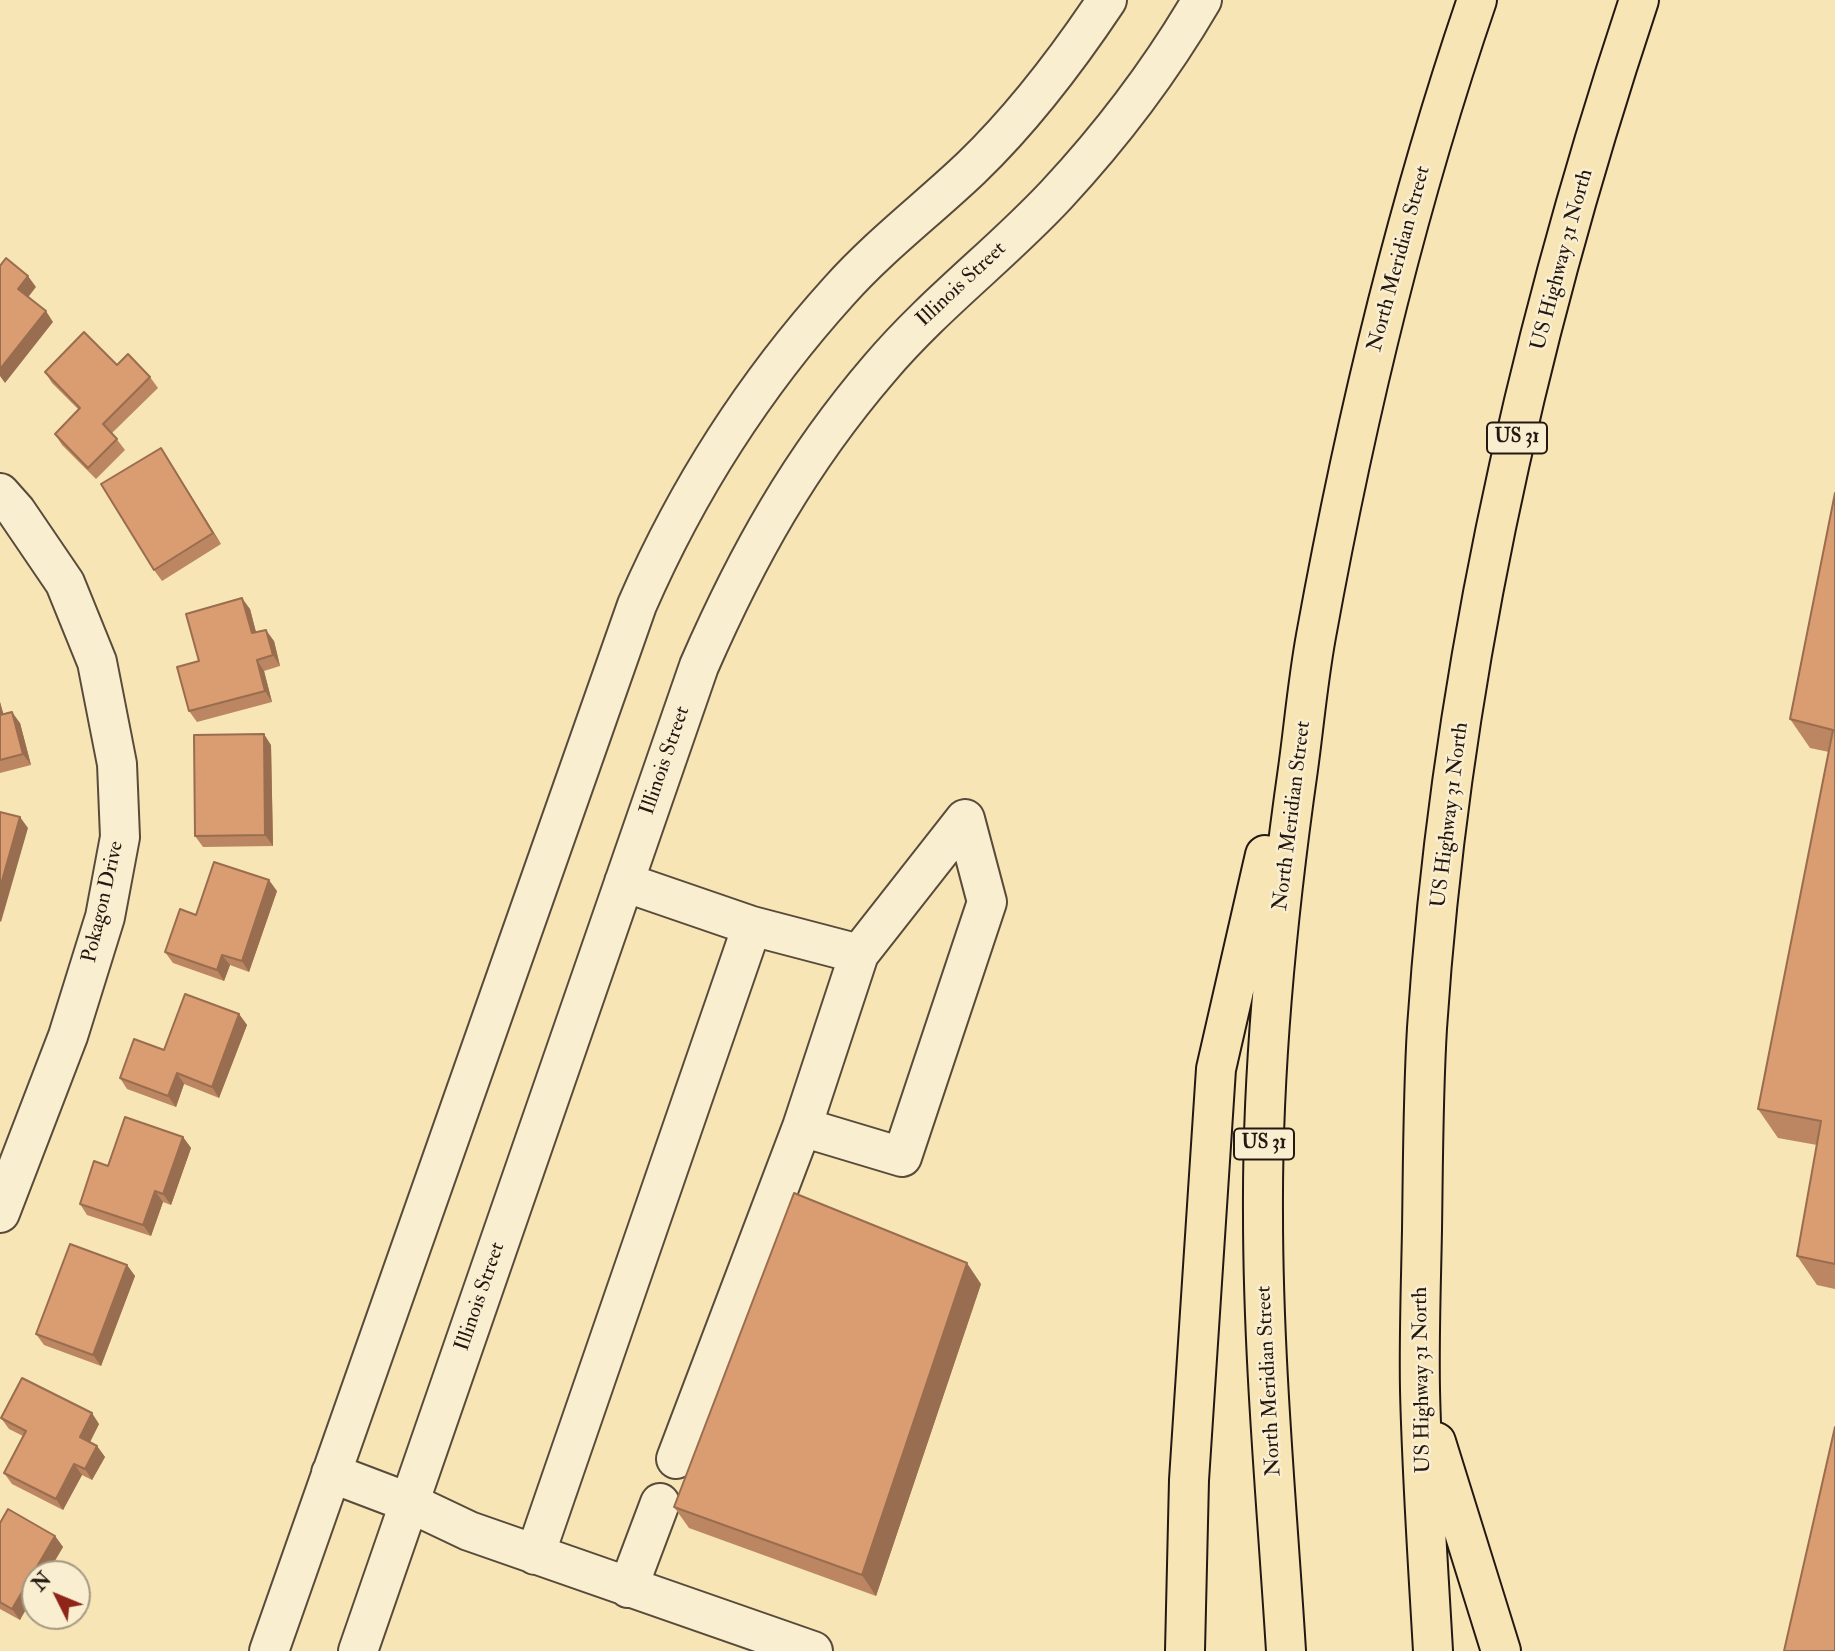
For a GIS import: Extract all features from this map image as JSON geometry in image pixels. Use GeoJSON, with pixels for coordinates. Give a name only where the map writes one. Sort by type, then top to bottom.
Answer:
{"type":"FeatureCollection","features":[{"type":"Feature","properties":{"kind":"highway","name":"North Meridian Street"},"geometry":{"type":"LineString","coordinates":[[1286,1651],[1265,1324],[1262,1213],[1272,995],[1287,849],[1316,639],[1371,365],[1408,224],[1456,61],[1477,0]]}},
{"type":"Feature","properties":{"kind":"highway","name":"US Highway 31 North"},"geometry":{"type":"LineString","coordinates":[[1433,1651],[1420,1388],[1427,1029],[1458,745],[1487,577],[1526,393],[1602,114],[1639,0]]}},
{"type":"Feature","properties":{"kind":"highway"},"geometry":{"type":"LineString","coordinates":[[1185,1651],[1189,1480],[1216,1069],[1316,639]]}},
{"type":"Feature","properties":{"kind":"highway"},"geometry":{"type":"LineString","coordinates":[[1420,1388],[1501,1651]]}},
{"type":"Feature","properties":{"kind":"street"},"geometry":{"type":"LineString","coordinates":[[269,1651],[637,606],[659,555],[737,422],[803,333],[841,289],[1004,134],[1067,58],[1107,0]]}},
{"type":"Feature","properties":{"kind":"street","name":"Illinois Street"},"geometry":{"type":"LineString","coordinates":[[358,1651],[699,666],[747,562],[775,512],[830,432],[879,369],[912,331],[1055,196],[1142,90],[1202,0]]}},
{"type":"Feature","properties":{"kind":"street","name":"Pokagon Drive"},"geometry":{"type":"LineString","coordinates":[[0,493],[16,511],[65,583],[97,662],[117,764],[120,837],[105,917],[68,1036],[0,1213]]}},
{"type":"Feature","properties":{"kind":"street"},"geometry":{"type":"LineString","coordinates":[[676,1460],[802,1127],[859,954],[965,820],[987,902],[902,1157],[802,1127]]}},
{"type":"Feature","properties":{"kind":"street"},"geometry":{"type":"LineString","coordinates":[[624,882],[752,926],[859,954]]}},
{"type":"Feature","properties":{"kind":"street"},"geometry":{"type":"LineString","coordinates":[[535,1555],[752,926]]}},
{"type":"Feature","properties":{"kind":"street"},"geometry":{"type":"LineString","coordinates":[[331,1473],[410,1503],[469,1531],[813,1651]]}},
{"type":"Feature","properties":{"kind":"street"},"geometry":{"type":"LineString","coordinates":[[628,1588],[660,1503]]}},
{"type":"Feature","properties":{"kind":"building"},"geometry":{"type":"Polygon","coordinates":[[[6,258],[28,276],[18,289],[46,311],[0,369],[0,266],[6,258]]]}},
{"type":"Feature","properties":{"kind":"building"},"geometry":{"type":"Polygon","coordinates":[[[84,332],[117,365],[128,354],[150,377],[103,424],[117,439],[88,468],[55,434],[80,408],[45,372],[84,332]]]}},
{"type":"Feature","properties":{"kind":"building"},"geometry":{"type":"Polygon","coordinates":[[[161,448],[213,533],[154,570],[101,484],[161,448]]]}},
{"type":"Feature","properties":{"kind":"building"},"geometry":{"type":"Polygon","coordinates":[[[1835,493],[1835,1264],[1797,1256],[1821,1121],[1758,1109],[1833,730],[1790,719],[1835,493]]]}},
{"type":"Feature","properties":{"kind":"building"},"geometry":{"type":"Polygon","coordinates":[[[242,598],[252,633],[266,630],[273,655],[257,660],[265,691],[189,711],[177,667],[199,661],[186,614],[242,598]]]}},
{"type":"Feature","properties":{"kind":"building"},"geometry":{"type":"Polygon","coordinates":[[[12,712],[23,754],[0,760],[0,715],[12,712]]]}},
{"type":"Feature","properties":{"kind":"building"},"geometry":{"type":"Polygon","coordinates":[[[264,734],[265,835],[195,836],[194,735],[264,734]]]}},
{"type":"Feature","properties":{"kind":"building"},"geometry":{"type":"Polygon","coordinates":[[[0,812],[20,817],[0,888],[0,812]]]}},
{"type":"Feature","properties":{"kind":"building"},"geometry":{"type":"Polygon","coordinates":[[[214,862],[269,880],[242,961],[222,955],[217,970],[165,952],[180,909],[196,915],[214,862]]]}},
{"type":"Feature","properties":{"kind":"building"},"geometry":{"type":"Polygon","coordinates":[[[185,994],[239,1014],[212,1087],[177,1073],[168,1096],[120,1078],[134,1039],[164,1050],[185,994]]]}},
{"type":"Feature","properties":{"kind":"building"},"geometry":{"type":"Polygon","coordinates":[[[125,1117],[183,1137],[163,1194],[155,1191],[143,1225],[80,1204],[94,1161],[108,1166],[125,1117]]]}},
{"type":"Feature","properties":{"kind":"building"},"geometry":{"type":"Polygon","coordinates":[[[794,1193],[967,1263],[862,1575],[674,1507],[794,1193]]]}},
{"type":"Feature","properties":{"kind":"building"},"geometry":{"type":"Polygon","coordinates":[[[70,1244],[127,1265],[93,1355],[36,1334],[70,1244]]]}},
{"type":"Feature","properties":{"kind":"building"},"geometry":{"type":"Polygon","coordinates":[[[22,1378],[92,1413],[80,1437],[97,1446],[85,1469],[74,1464],[56,1499],[4,1473],[26,1431],[1,1418],[22,1378]]]}},
{"type":"Feature","properties":{"kind":"building"},"geometry":{"type":"Polygon","coordinates":[[[1835,1427],[1835,1651],[1784,1651],[1835,1427]]]}},
{"type":"Feature","properties":{"kind":"building"},"geometry":{"type":"Polygon","coordinates":[[[8,1509],[55,1536],[41,1560],[21,1560],[21,1594],[12,1609],[0,1602],[0,1523],[8,1509]]]}}]}
